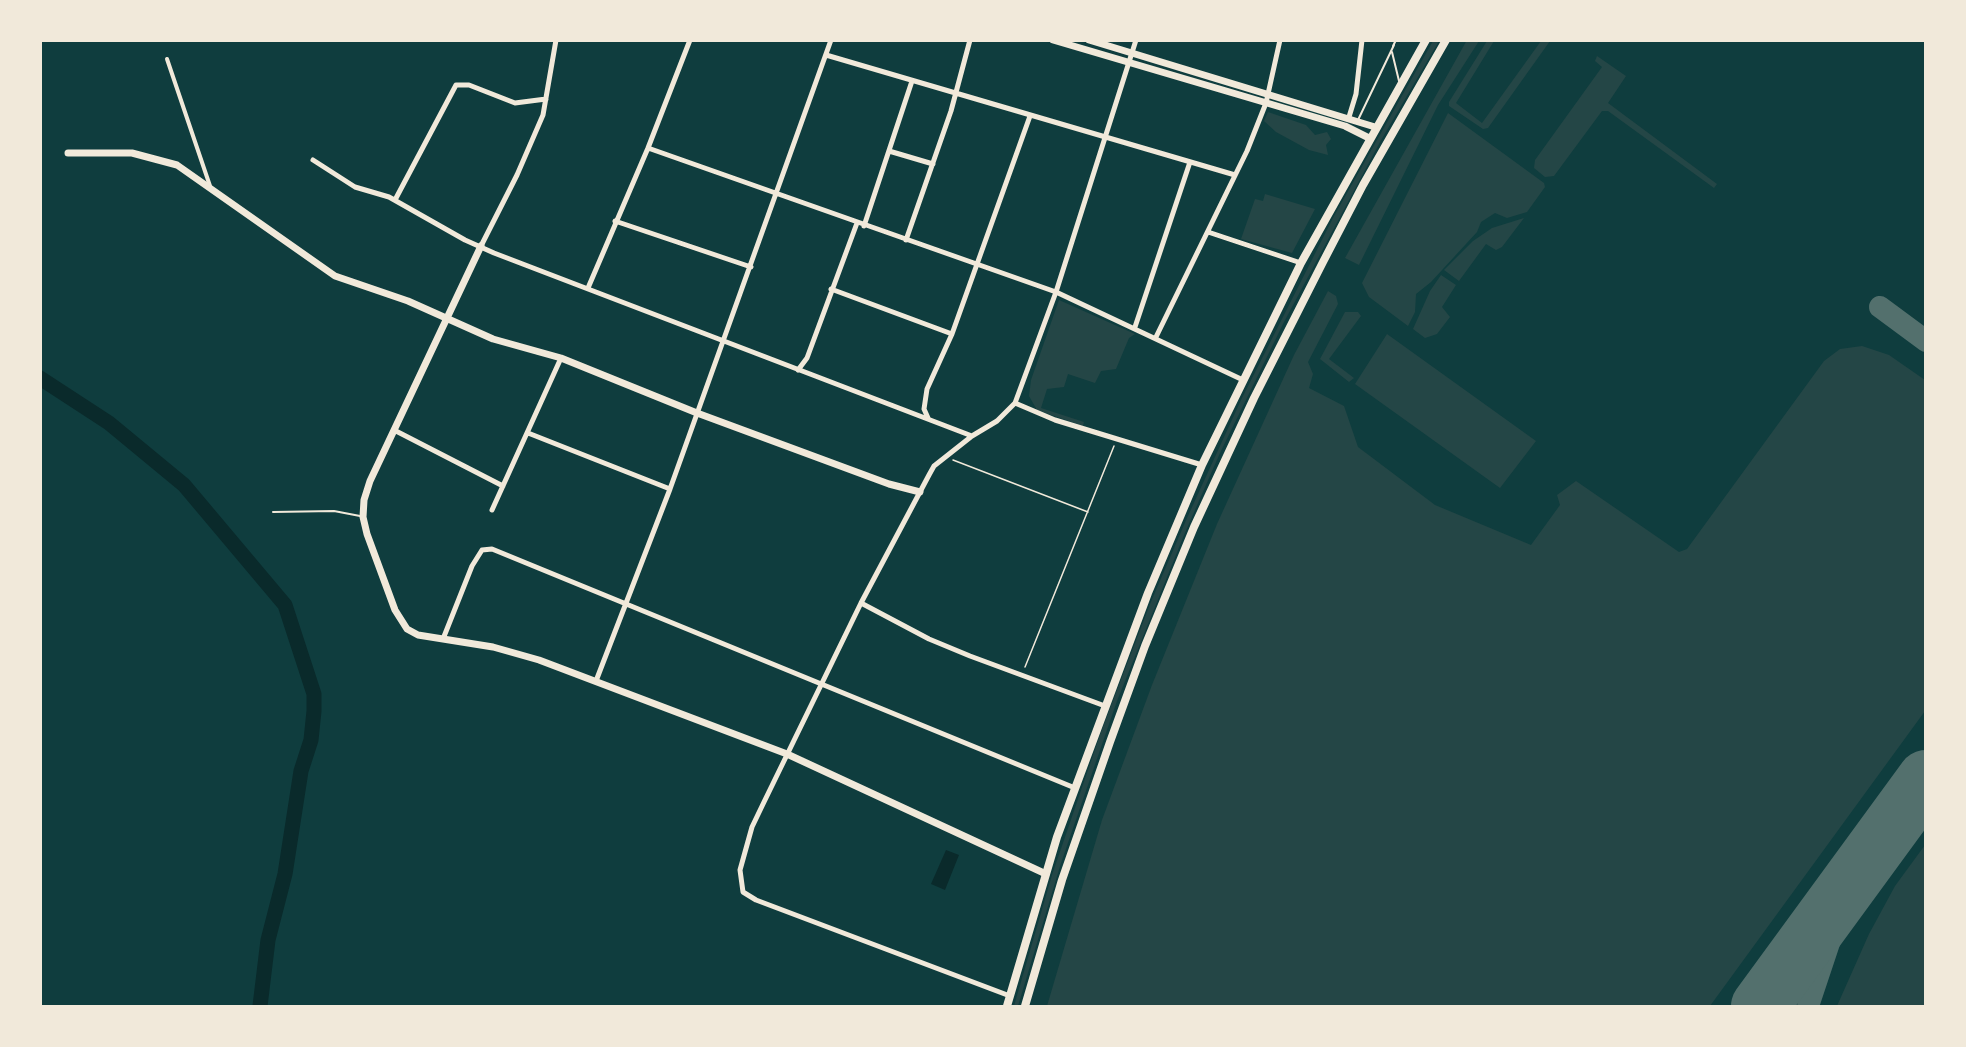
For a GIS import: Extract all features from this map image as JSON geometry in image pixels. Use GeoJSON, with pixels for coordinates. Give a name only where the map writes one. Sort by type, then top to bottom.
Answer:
{"type":"FeatureCollection","features":[{"type":"Feature","properties":{"kind":"main road"},"geometry":{"type":"LineString","coordinates":[[1007,1006],[1046,874],[1075,788],[1148,593],[1202,465],[1301,263],[1375,127],[1426,40]]}},
{"type":"Feature","properties":{"kind":"main road"},"geometry":{"type":"LineString","coordinates":[[1025,1006],[1062,880],[1110,742],[1145,646],[1194,527],[1254,398],[1323,262],[1446,40]]}},
{"type":"Feature","properties":{"kind":"street"},"geometry":{"type":"LineString","coordinates":[[556,40],[543,115],[517,175],[446,318],[367,490],[363,517],[394,610],[412,633],[507,651],[596,681],[788,754],[1046,874]]}},
{"type":"Feature","properties":{"kind":"street"},"geometry":{"type":"LineString","coordinates":[[588,288],[648,148],[690,40]]}},
{"type":"Feature","properties":{"kind":"street"},"geometry":{"type":"LineString","coordinates":[[596,681],[698,413],[831,40]]}},
{"type":"Feature","properties":{"kind":"street"},"geometry":{"type":"LineString","coordinates":[[906,240],[933,164],[970,40]]}},
{"type":"Feature","properties":{"kind":"street"},"geometry":{"type":"LineString","coordinates":[[1053,40],[1345,126],[1369,138]]}},
{"type":"Feature","properties":{"kind":"street"},"geometry":{"type":"LineString","coordinates":[[1089,40],[1349,117],[1375,127]]}},
{"type":"Feature","properties":{"kind":"street"},"geometry":{"type":"LineString","coordinates":[[1010,996],[804,919],[743,892],[740,870],[757,817],[861,603],[934,466],[972,436],[997,421],[1015,403],[1056,292],[1136,40]]}},
{"type":"Feature","properties":{"kind":"street"},"geometry":{"type":"LineString","coordinates":[[1156,337],[1235,175],[1266,103],[1280,40]]}},
{"type":"Feature","properties":{"kind":"street"},"geometry":{"type":"LineString","coordinates":[[1349,117],[1356,94],[1362,40]]}},
{"type":"Feature","properties":{"kind":"street"},"geometry":{"type":"LineString","coordinates":[[826,55],[1235,175]]}},
{"type":"Feature","properties":{"kind":"street"},"geometry":{"type":"LineString","coordinates":[[167,59],[210,186]]}},
{"type":"Feature","properties":{"kind":"street"},"geometry":{"type":"LineString","coordinates":[[864,226],[912,81]]}},
{"type":"Feature","properties":{"kind":"street"},"geometry":{"type":"LineString","coordinates":[[395,200],[456,86],[464,83],[515,103],[546,99]]}},
{"type":"Feature","properties":{"kind":"street"},"geometry":{"type":"LineString","coordinates":[[928,418],[924,409],[927,389],[952,334],[1030,116]]}},
{"type":"Feature","properties":{"kind":"street"},"geometry":{"type":"LineString","coordinates":[[648,148],[1056,292],[1136,327],[1243,380]]}},
{"type":"Feature","properties":{"kind":"street"},"geometry":{"type":"LineString","coordinates":[[889,151],[933,164]]}},
{"type":"Feature","properties":{"kind":"street"},"geometry":{"type":"LineString","coordinates":[[68,153],[132,153],[177,165],[210,186],[334,276],[446,318],[493,339],[561,358],[698,413],[889,484],[920,492]]}},
{"type":"Feature","properties":{"kind":"street"},"geometry":{"type":"LineString","coordinates":[[313,160],[355,186],[395,200],[481,246],[972,436]]}},
{"type":"Feature","properties":{"kind":"street"},"geometry":{"type":"LineString","coordinates":[[1136,327],[1190,162]]}},
{"type":"Feature","properties":{"kind":"street"},"geometry":{"type":"LineString","coordinates":[[615,221],[751,267]]}},
{"type":"Feature","properties":{"kind":"street"},"geometry":{"type":"LineString","coordinates":[[798,370],[807,358],[856,223]]}},
{"type":"Feature","properties":{"kind":"street"},"geometry":{"type":"LineString","coordinates":[[1208,232],[1301,263]]}},
{"type":"Feature","properties":{"kind":"street"},"geometry":{"type":"LineString","coordinates":[[831,290],[952,334]]}},
{"type":"Feature","properties":{"kind":"street"},"geometry":{"type":"LineString","coordinates":[[492,510],[561,358]]}},
{"type":"Feature","properties":{"kind":"street"},"geometry":{"type":"LineString","coordinates":[[1015,403],[1054,420],[1202,465]]}},
{"type":"Feature","properties":{"kind":"street"},"geometry":{"type":"LineString","coordinates":[[394,430],[503,486]]}},
{"type":"Feature","properties":{"kind":"street"},"geometry":{"type":"LineString","coordinates":[[528,433],[670,489]]}},
{"type":"Feature","properties":{"kind":"street"},"geometry":{"type":"LineString","coordinates":[[443,639],[472,566],[487,548],[1075,788]]}},
{"type":"Feature","properties":{"kind":"street"},"geometry":{"type":"LineString","coordinates":[[861,603],[970,656],[1105,706]]}},
{"type":"Feature","properties":{"kind":"lane"},"geometry":{"type":"LineString","coordinates":[[1358,120],[1396,40]]}},
{"type":"Feature","properties":{"kind":"lane"},"geometry":{"type":"LineString","coordinates":[[1394,45],[1392,57],[1401,83]]}},
{"type":"Feature","properties":{"kind":"lane"},"geometry":{"type":"LineString","coordinates":[[273,512],[333,511],[363,517]]}},
{"type":"Feature","properties":{"kind":"path"},"geometry":{"type":"LineString","coordinates":[[1025,667],[1117,439]]}},
{"type":"Feature","properties":{"kind":"path"},"geometry":{"type":"LineString","coordinates":[[952,460],[1088,512]]}},
{"type":"Feature","properties":{"kind":"shaded area"},"geometry":{"type":"Polygon","coordinates":[[[1467,40],[1479,41],[1438,105],[1359,265],[1345,258],[1467,40]]]}},
{"type":"Feature","properties":{"kind":"shaded area"},"geometry":{"type":"Polygon","coordinates":[[[1433,41],[1439,41],[1380,142],[1284,322],[1220,453],[1184,535],[1117,701],[1061,863],[1018,1006],[1014,1006],[1052,875],[1101,732],[1150,604],[1187,518],[1241,400],[1334,216],[1433,41]]]}},
{"type":"Feature","properties":{"kind":"shaded area"},"geometry":{"type":"Polygon","coordinates":[[[1487,41],[1494,41],[1456,103],[1482,123],[1541,41],[1550,41],[1488,128],[1483,129],[1449,106],[1449,102],[1487,41]]]}},
{"type":"Feature","properties":{"kind":"shaded area"},"geometry":{"type":"Polygon","coordinates":[[[1597,56],[1626,76],[1608,103],[1717,184],[1714,188],[1608,111],[1602,111],[1554,176],[1545,177],[1534,168],[1535,160],[1602,67],[1595,61],[1597,56]]]}},
{"type":"Feature","properties":{"kind":"shaded area"},"geometry":{"type":"Polygon","coordinates":[[[1268,112],[1306,125],[1315,135],[1327,132],[1331,139],[1326,145],[1328,155],[1309,150],[1276,132],[1264,121],[1268,112]]]}},
{"type":"Feature","properties":{"kind":"shaded area"},"geometry":{"type":"Polygon","coordinates":[[[1448,113],[1544,183],[1545,187],[1527,212],[1507,218],[1495,213],[1481,222],[1477,232],[1431,282],[1416,294],[1415,312],[1408,326],[1369,297],[1362,283],[1448,113]]]}},
{"type":"Feature","properties":{"kind":"shaded area"},"geometry":{"type":"Polygon","coordinates":[[[1265,194],[1315,209],[1292,253],[1241,239],[1255,199],[1263,201],[1265,194]]]}},
{"type":"Feature","properties":{"kind":"shaded area"},"geometry":{"type":"Polygon","coordinates":[[[1524,218],[1502,247],[1496,250],[1486,244],[1459,281],[1444,270],[1473,241],[1492,228],[1524,218]]]}},
{"type":"Feature","properties":{"kind":"shaded area"},"geometry":{"type":"Polygon","coordinates":[[[1441,275],[1456,285],[1442,307],[1450,317],[1437,334],[1425,338],[1413,329],[1430,291],[1441,275]]]}},
{"type":"Feature","properties":{"kind":"shaded area"},"geometry":{"type":"Polygon","coordinates":[[[1328,291],[1336,296],[1338,304],[1308,362],[1313,374],[1309,388],[1344,406],[1358,447],[1435,505],[1531,545],[1560,505],[1557,495],[1576,481],[1679,552],[1687,549],[1824,361],[1840,349],[1862,346],[1889,355],[1925,380],[1925,711],[1710,1006],[1047,1006],[1102,820],[1152,685],[1217,524],[1294,355],[1328,291]]]}},
{"type":"Feature","properties":{"kind":"shaded area"},"geometry":{"type":"Polygon","coordinates":[[[1059,300],[1135,334],[1129,338],[1116,369],[1101,371],[1095,383],[1068,374],[1064,387],[1047,389],[1041,408],[1084,422],[1083,426],[1037,410],[1029,396],[1031,380],[1059,300]]]}},
{"type":"Feature","properties":{"kind":"shaded area"},"geometry":{"type":"Polygon","coordinates":[[[1345,312],[1358,312],[1361,316],[1329,359],[1354,378],[1349,382],[1320,359],[1345,312]]]}},
{"type":"Feature","properties":{"kind":"shaded area"},"geometry":{"type":"Polygon","coordinates":[[[1387,334],[1536,441],[1500,488],[1355,384],[1387,334]]]}},
{"type":"Feature","properties":{"kind":"shaded area"},"geometry":{"type":"Polygon","coordinates":[[[1925,845],[1925,1006],[1837,1006],[1869,934],[1895,886],[1925,845]]]}},
{"type":"Feature","properties":{"kind":"shaded area"},"geometry":{"type":"Polygon","coordinates":[[[946,850],[959,855],[945,890],[931,884],[946,850]]]}},
{"type":"Feature","properties":{"kind":"waterway"},"geometry":{"type":"LineString","coordinates":[[40,378],[109,423],[184,485],[285,605],[314,694],[314,711],[311,740],[301,771],[285,874],[268,940],[260,1006]]}},
{"type":"Feature","properties":{"kind":"taxiway"},"geometry":{"type":"LineString","coordinates":[[1880,307],[1926,341]]}},
{"type":"Feature","properties":{"kind":"taxiway"},"geometry":{"type":"LineString","coordinates":[[1808,1006],[1832,934],[1855,876]]}},
{"type":"Feature","properties":{"kind":"runway"},"geometry":{"type":"LineString","coordinates":[[1760,1006],[1926,779]]}}]}
